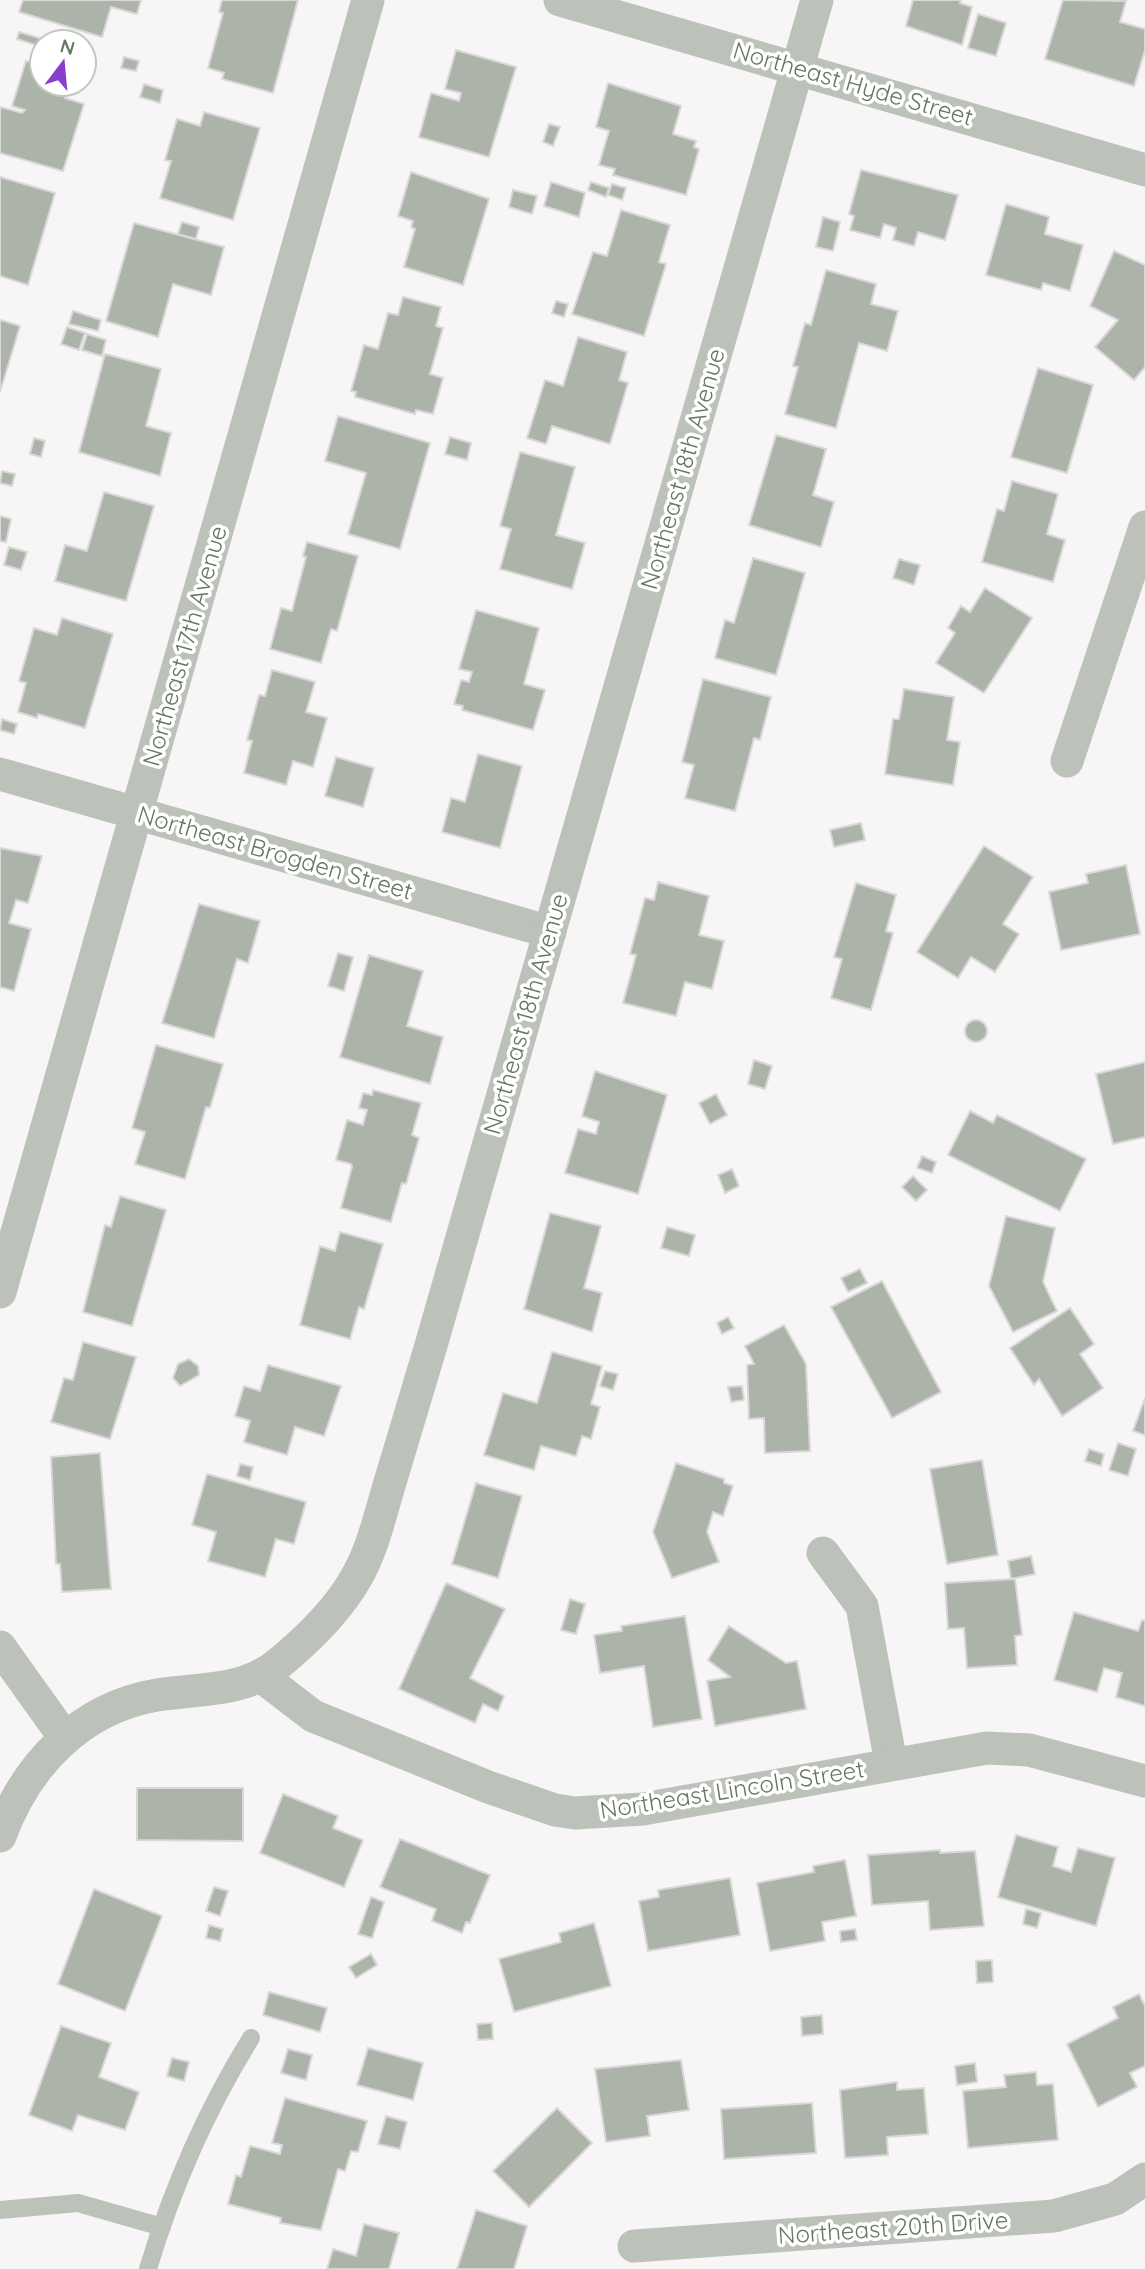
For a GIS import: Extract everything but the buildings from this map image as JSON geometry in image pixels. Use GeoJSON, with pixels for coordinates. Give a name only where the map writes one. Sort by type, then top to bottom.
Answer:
{"type":"FeatureCollection","features":[{"type":"Feature","properties":{"kind":"street","name":"Northeast 17th Avenue"},"geometry":{"type":"LineString","coordinates":[[0,1292],[368,0]]}},
{"type":"Feature","properties":{"kind":"street","name":"Northeast Hyde Street"},"geometry":{"type":"LineString","coordinates":[[560,0],[799,67],[1145,170]]}},
{"type":"Feature","properties":{"kind":"street","name":"Northeast 18th Avenue"},"geometry":{"type":"LineString","coordinates":[[0,1836],[21,1787],[42,1759],[65,1738],[93,1718],[125,1703],[158,1695],[232,1686],[261,1676],[278,1664],[329,1614],[356,1579],[372,1543],[817,0]]}},
{"type":"Feature","properties":{"kind":"street"},"geometry":{"type":"LineString","coordinates":[[1066,761],[1145,527]]}},
{"type":"Feature","properties":{"kind":"street","name":"Northeast Brogden Street"},"geometry":{"type":"LineString","coordinates":[[0,774],[550,932]]}},
{"type":"Feature","properties":{"kind":"street"},"geometry":{"type":"LineString","coordinates":[[823,1553],[862,1606],[891,1763]]}},
{"type":"Feature","properties":{"kind":"street"},"geometry":{"type":"LineString","coordinates":[[0,1647],[65,1738]]}},
{"type":"Feature","properties":{"kind":"street","name":"Northeast Lincoln Street"},"geometry":{"type":"LineString","coordinates":[[261,1676],[313,1716],[488,1787],[555,1810],[575,1813],[643,1809],[987,1748],[1028,1749],[1145,1781]]}},
{"type":"Feature","properties":{"kind":"street","name":"Northeast 20th Drive"},"geometry":{"type":"LineString","coordinates":[[634,2246],[1054,2216],[1115,2199],[1145,2179]]}},
{"type":"Feature","properties":{"kind":"lane"},"geometry":{"type":"LineString","coordinates":[[148,2269],[162,2227],[217,2093],[251,2038]]}},
{"type":"Feature","properties":{"kind":"lane"},"geometry":{"type":"LineString","coordinates":[[0,2210],[78,2203],[162,2227]]}}]}
